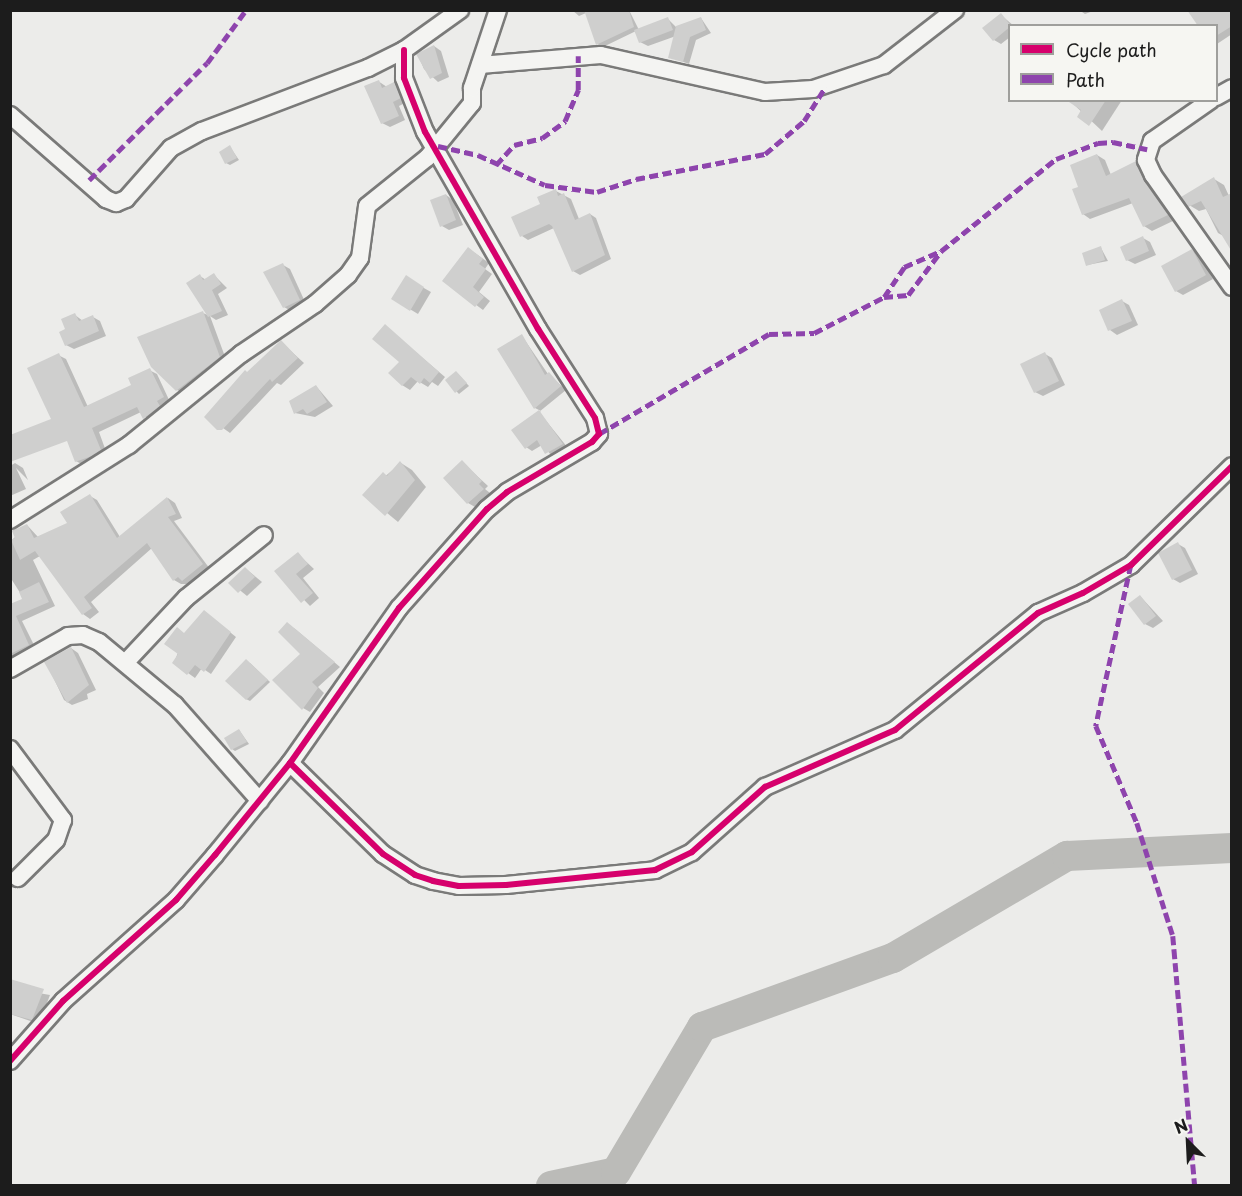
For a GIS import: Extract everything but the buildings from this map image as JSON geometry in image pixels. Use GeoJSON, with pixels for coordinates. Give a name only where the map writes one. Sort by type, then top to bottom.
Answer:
{"type":"FeatureCollection","features":[{"type":"Feature","properties":{"kind":"street"},"geometry":{"type":"LineString","coordinates":[[10,115],[106,199],[116,203],[126,199],[171,148],[202,131],[368,69],[404,50],[460,10]]}},
{"type":"Feature","properties":{"kind":"street"},"geometry":{"type":"LineString","coordinates":[[10,520],[129,445],[241,354],[315,304],[348,275],[360,258],[367,206],[435,149],[472,103],[480,65],[498,10]]}},
{"type":"Feature","properties":{"kind":"street"},"geometry":{"type":"LineString","coordinates":[[480,65],[601,55],[765,92],[813,89],[884,65],[956,10]]}},
{"type":"Feature","properties":{"kind":"street"},"geometry":{"type":"LineString","coordinates":[[10,1061],[63,1001],[176,900],[290,763],[399,608],[487,509],[507,492],[592,442],[599,434],[595,418],[538,329],[435,149],[409,96],[402,65],[404,50]]}},
{"type":"Feature","properties":{"kind":"street"},"geometry":{"type":"LineString","coordinates":[[1218,96],[1232,88]]}},
{"type":"Feature","properties":{"kind":"street"},"geometry":{"type":"LineString","coordinates":[[1207,102],[1152,141],[1146,160],[1153,175],[1232,287]]}},
{"type":"Feature","properties":{"kind":"street"},"geometry":{"type":"LineString","coordinates":[[290,763],[383,854],[415,875],[433,881],[459,886],[506,885],[655,870],[692,852],[765,788],[895,730],[1038,613],[1131,565],[1232,466]]}},
{"type":"Feature","properties":{"kind":"street"},"geometry":{"type":"LineString","coordinates":[[126,662],[186,598],[264,535]]}},
{"type":"Feature","properties":{"kind":"street"},"geometry":{"type":"LineString","coordinates":[[10,669],[69,636],[82,634],[126,662],[200,730],[260,801]]}},
{"type":"Feature","properties":{"kind":"street"},"geometry":{"type":"LineString","coordinates":[[10,749],[63,820],[56,840],[18,878]]}},
{"type":"Feature","properties":{"kind":"waterway"},"geometry":{"type":"LineString","coordinates":[[551,1186],[616,1172],[702,1027],[893,958],[1067,856],[1232,848]]}},
{"type":"Feature","properties":{"kind":"marked path"},"geometry":{"type":"LineString","coordinates":[[89,180],[207,63],[246,10]]}},
{"type":"Feature","properties":{"kind":"marked path"},"geometry":{"type":"LineString","coordinates":[[496,165],[514,145],[542,138],[565,121],[578,90],[578,56]]}},
{"type":"Feature","properties":{"kind":"marked path"},"geometry":{"type":"LineString","coordinates":[[438,146],[478,155],[545,185],[597,192],[636,179],[765,154],[804,121],[825,87]]}},
{"type":"Feature","properties":{"kind":"marked path"},"geometry":{"type":"LineString","coordinates":[[599,434],[769,334],[814,333],[884,297],[908,295],[941,251],[1056,159],[1098,143],[1113,142],[1147,149]]}},
{"type":"Feature","properties":{"kind":"marked path"},"geometry":{"type":"LineString","coordinates":[[884,297],[904,267],[941,251]]}},
{"type":"Feature","properties":{"kind":"marked path"},"geometry":{"type":"LineString","coordinates":[[1131,565],[1096,726],[1137,823],[1173,936],[1195,1186]]}},
{"type":"Feature","properties":{"kind":"cycle path"},"geometry":{"type":"LineString","coordinates":[[10,1061],[63,1001],[176,900],[215,855],[290,763],[399,608],[487,509],[507,492],[592,442],[599,434],[595,418],[538,329],[425,132],[404,78],[404,50]]}},
{"type":"Feature","properties":{"kind":"cycle path"},"geometry":{"type":"LineString","coordinates":[[290,763],[383,854],[415,875],[433,881],[459,886],[506,885],[655,870],[692,852],[765,787],[895,730],[1038,613],[1083,593],[1131,565],[1232,466]]}}]}
